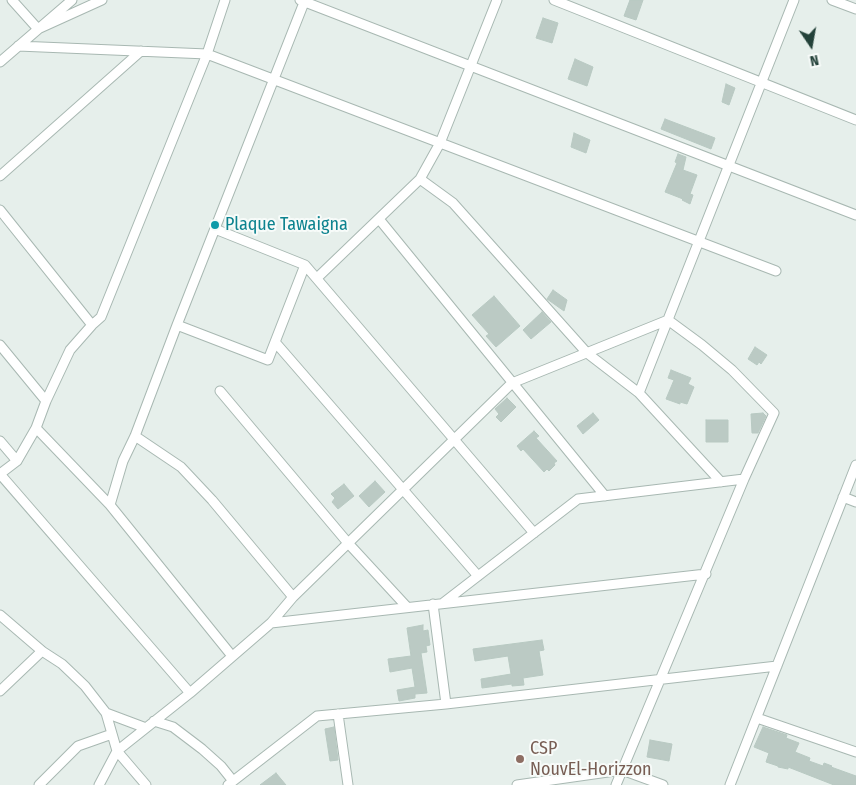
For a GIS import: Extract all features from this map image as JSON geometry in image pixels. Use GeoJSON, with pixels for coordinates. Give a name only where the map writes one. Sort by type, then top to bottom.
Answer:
{"type":"FeatureCollection","features":[{"type":"Feature","properties":{"kind":"street"},"geometry":{"type":"LineString","coordinates":[[12,0],[38,29]]}},
{"type":"Feature","properties":{"kind":"street"},"geometry":{"type":"LineString","coordinates":[[0,62],[72,0]]}},
{"type":"Feature","properties":{"kind":"street"},"geometry":{"type":"LineString","coordinates":[[38,29],[102,0]]}},
{"type":"Feature","properties":{"kind":"street"},"geometry":{"type":"LineString","coordinates":[[190,693],[0,474],[17,460],[36,428],[46,401],[70,350],[92,325],[101,318],[207,54],[225,0]]}},
{"type":"Feature","properties":{"kind":"street"},"geometry":{"type":"LineString","coordinates":[[317,278],[420,179],[440,144],[497,0]]}},
{"type":"Feature","properties":{"kind":"street"},"geometry":{"type":"LineString","coordinates":[[554,0],[856,120]]}},
{"type":"Feature","properties":{"kind":"street"},"geometry":{"type":"LineString","coordinates":[[639,393],[794,0]]}},
{"type":"Feature","properties":{"kind":"street"},"geometry":{"type":"LineString","coordinates":[[832,0],[856,9]]}},
{"type":"Feature","properties":{"kind":"street"},"geometry":{"type":"LineString","coordinates":[[110,505],[123,461],[135,436],[303,1],[856,215]]}},
{"type":"Feature","properties":{"kind":"street"},"geometry":{"type":"LineString","coordinates":[[18,46],[207,54],[776,271]]}},
{"type":"Feature","properties":{"kind":"street"},"geometry":{"type":"LineString","coordinates":[[0,176],[141,51]]}},
{"type":"Feature","properties":{"kind":"street"},"geometry":{"type":"LineString","coordinates":[[420,179],[453,203],[587,353],[639,393],[721,482]]}},
{"type":"Feature","properties":{"kind":"street"},"geometry":{"type":"LineString","coordinates":[[0,210],[92,325]]}},
{"type":"Feature","properties":{"kind":"street"},"geometry":{"type":"LineString","coordinates":[[379,219],[605,496]]}},
{"type":"Feature","properties":{"kind":"street"},"geometry":{"type":"LineString","coordinates":[[214,229],[305,265],[534,533]]}},
{"type":"Feature","properties":{"kind":"street"},"geometry":{"type":"LineString","coordinates":[[177,325],[268,360],[305,265]]}},
{"type":"Feature","properties":{"kind":"street"},"geometry":{"type":"LineString","coordinates":[[99,785],[117,751],[190,693],[271,623],[348,543],[512,383],[668,320]]}},
{"type":"Feature","properties":{"kind":"street"},"geometry":{"type":"LineString","coordinates":[[616,785],[774,412],[732,370],[702,344],[668,320]]}},
{"type":"Feature","properties":{"kind":"street"},"geometry":{"type":"LineString","coordinates":[[275,342],[478,576]]}},
{"type":"Feature","properties":{"kind":"street"},"geometry":{"type":"LineString","coordinates":[[0,345],[46,401]]}},
{"type":"Feature","properties":{"kind":"street"},"geometry":{"type":"LineString","coordinates":[[220,391],[348,543],[407,607]]}},
{"type":"Feature","properties":{"kind":"street"},"geometry":{"type":"LineString","coordinates":[[36,428],[110,505],[232,656]]}},
{"type":"Feature","properties":{"kind":"street"},"geometry":{"type":"LineString","coordinates":[[135,436],[181,467],[212,500],[293,598]]}},
{"type":"Feature","properties":{"kind":"street"},"geometry":{"type":"LineString","coordinates":[[0,441],[17,460]]}},
{"type":"Feature","properties":{"kind":"street"},"geometry":{"type":"LineString","coordinates":[[730,785],[856,464]]}},
{"type":"Feature","properties":{"kind":"street"},"geometry":{"type":"LineString","coordinates":[[438,604],[478,576],[578,499],[744,479]]}},
{"type":"Feature","properties":{"kind":"street"},"geometry":{"type":"LineString","coordinates":[[843,497],[856,502]]}},
{"type":"Feature","properties":{"kind":"street"},"geometry":{"type":"LineString","coordinates":[[271,623],[706,574]]}},
{"type":"Feature","properties":{"kind":"street"},"geometry":{"type":"LineString","coordinates":[[438,604],[446,704]]}},
{"type":"Feature","properties":{"kind":"street"},"geometry":{"type":"LineString","coordinates":[[0,615],[42,651],[62,664],[85,686],[106,713],[117,751],[146,785]]}},
{"type":"Feature","properties":{"kind":"street"},"geometry":{"type":"LineString","coordinates":[[0,691],[42,651]]}},
{"type":"Feature","properties":{"kind":"street"},"geometry":{"type":"LineString","coordinates":[[154,722],[173,727],[202,749],[221,766],[231,783],[317,716],[446,704],[777,666]]}},
{"type":"Feature","properties":{"kind":"street"},"geometry":{"type":"LineString","coordinates":[[106,713],[146,728]]}},
{"type":"Feature","properties":{"kind":"street"},"geometry":{"type":"LineString","coordinates":[[338,714],[348,785]]}},
{"type":"Feature","properties":{"kind":"street"},"geometry":{"type":"LineString","coordinates":[[757,718],[856,752]]}},
{"type":"Feature","properties":{"kind":"street"},"geometry":{"type":"LineString","coordinates":[[39,785],[78,746],[112,734]]}},
{"type":"Feature","properties":{"kind":"street"},"geometry":{"type":"LineString","coordinates":[[517,785],[622,770],[663,785]]}},
{"type":"Feature","properties":{"kind":"building"},"geometry":{"type":"Polygon","coordinates":[[[630,0],[643,0],[636,20],[624,16],[630,0]]]}},
{"type":"Feature","properties":{"kind":"building"},"geometry":{"type":"Polygon","coordinates":[[[543,18],[558,23],[552,43],[536,38],[543,18]]]}},
{"type":"Feature","properties":{"kind":"building"},"geometry":{"type":"Polygon","coordinates":[[[575,59],[593,67],[587,86],[568,79],[575,59]]]}},
{"type":"Feature","properties":{"kind":"building"},"geometry":{"type":"Polygon","coordinates":[[[726,84],[735,88],[729,105],[722,102],[726,84]]]}},
{"type":"Feature","properties":{"kind":"building"},"geometry":{"type":"Polygon","coordinates":[[[665,119],[715,138],[711,149],[661,129],[665,119]]]}},
{"type":"Feature","properties":{"kind":"building"},"geometry":{"type":"Polygon","coordinates":[[[574,133],[590,140],[586,153],[571,147],[574,133]]]}},
{"type":"Feature","properties":{"kind":"building"},"geometry":{"type":"Polygon","coordinates":[[[678,154],[686,157],[683,170],[697,175],[690,194],[693,195],[690,204],[665,192],[677,163],[675,162],[678,154]]]}},
{"type":"Feature","properties":{"kind":"building"},"geometry":{"type":"Polygon","coordinates":[[[553,290],[567,300],[564,311],[547,299],[553,290]]]}},
{"type":"Feature","properties":{"kind":"building"},"geometry":{"type":"Polygon","coordinates":[[[494,296],[520,326],[496,347],[486,336],[489,334],[472,315],[494,296]]]}},
{"type":"Feature","properties":{"kind":"building"},"geometry":{"type":"Polygon","coordinates":[[[542,312],[551,322],[531,339],[523,330],[542,312]]]}},
{"type":"Feature","properties":{"kind":"building"},"geometry":{"type":"Polygon","coordinates":[[[755,347],[767,355],[761,364],[759,362],[757,365],[748,359],[755,347]]]}},
{"type":"Feature","properties":{"kind":"building"},"geometry":{"type":"Polygon","coordinates":[[[671,370],[691,378],[688,384],[694,387],[687,404],[680,402],[680,404],[666,399],[674,380],[668,378],[671,370]]]}},
{"type":"Feature","properties":{"kind":"building"},"geometry":{"type":"Polygon","coordinates":[[[507,398],[516,407],[501,422],[496,417],[499,414],[495,409],[507,398]]]}},
{"type":"Feature","properties":{"kind":"building"},"geometry":{"type":"Polygon","coordinates":[[[593,413],[599,420],[583,434],[577,426],[593,413]]]}},
{"type":"Feature","properties":{"kind":"building"},"geometry":{"type":"Polygon","coordinates":[[[763,413],[766,416],[758,433],[752,433],[751,414],[763,413]]]}},
{"type":"Feature","properties":{"kind":"building"},"geometry":{"type":"Polygon","coordinates":[[[706,420],[728,420],[728,442],[706,442],[706,420]]]}},
{"type":"Feature","properties":{"kind":"building"},"geometry":{"type":"Polygon","coordinates":[[[534,431],[539,436],[536,438],[557,461],[549,471],[547,469],[544,472],[523,449],[521,451],[517,446],[534,431]]]}},
{"type":"Feature","properties":{"kind":"building"},"geometry":{"type":"Polygon","coordinates":[[[375,481],[385,492],[369,507],[359,496],[375,481]]]}},
{"type":"Feature","properties":{"kind":"building"},"geometry":{"type":"Polygon","coordinates":[[[344,484],[354,496],[338,509],[332,502],[335,498],[331,494],[344,484]]]}},
{"type":"Feature","properties":{"kind":"building"},"geometry":{"type":"Polygon","coordinates":[[[423,625],[423,631],[428,630],[430,645],[426,646],[427,652],[421,653],[427,693],[415,694],[415,698],[399,701],[397,690],[415,687],[412,668],[390,672],[388,659],[411,656],[407,628],[423,625]]]}},
{"type":"Feature","properties":{"kind":"building"},"geometry":{"type":"Polygon","coordinates":[[[542,640],[544,650],[539,651],[543,675],[523,678],[524,685],[512,686],[512,684],[482,688],[481,679],[511,674],[508,656],[475,661],[473,649],[542,640]]]}},
{"type":"Feature","properties":{"kind":"building"},"geometry":{"type":"Polygon","coordinates":[[[334,727],[338,760],[330,761],[325,729],[334,727]]]}},
{"type":"Feature","properties":{"kind":"building"},"geometry":{"type":"Polygon","coordinates":[[[763,727],[787,735],[786,738],[799,743],[795,752],[810,758],[809,761],[823,766],[824,763],[856,776],[856,785],[834,785],[788,767],[788,769],[778,767],[766,762],[769,753],[754,747],[763,727]]]}},
{"type":"Feature","properties":{"kind":"building"},"geometry":{"type":"Polygon","coordinates":[[[650,740],[672,744],[669,761],[647,757],[650,740]]]}},
{"type":"Feature","properties":{"kind":"building"},"geometry":{"type":"Polygon","coordinates":[[[276,773],[286,785],[260,785],[276,773]]]}},
{"type":"Feature","properties":{"kind":"place","name":"Plaque Tawaigna"},"geometry":{"type":"Point","coordinates":[215,225]}},
{"type":"Feature","properties":{"kind":"place","name":"CSP NouvEl-Horizzon"},"geometry":{"type":"Point","coordinates":[520,759]}}]}
